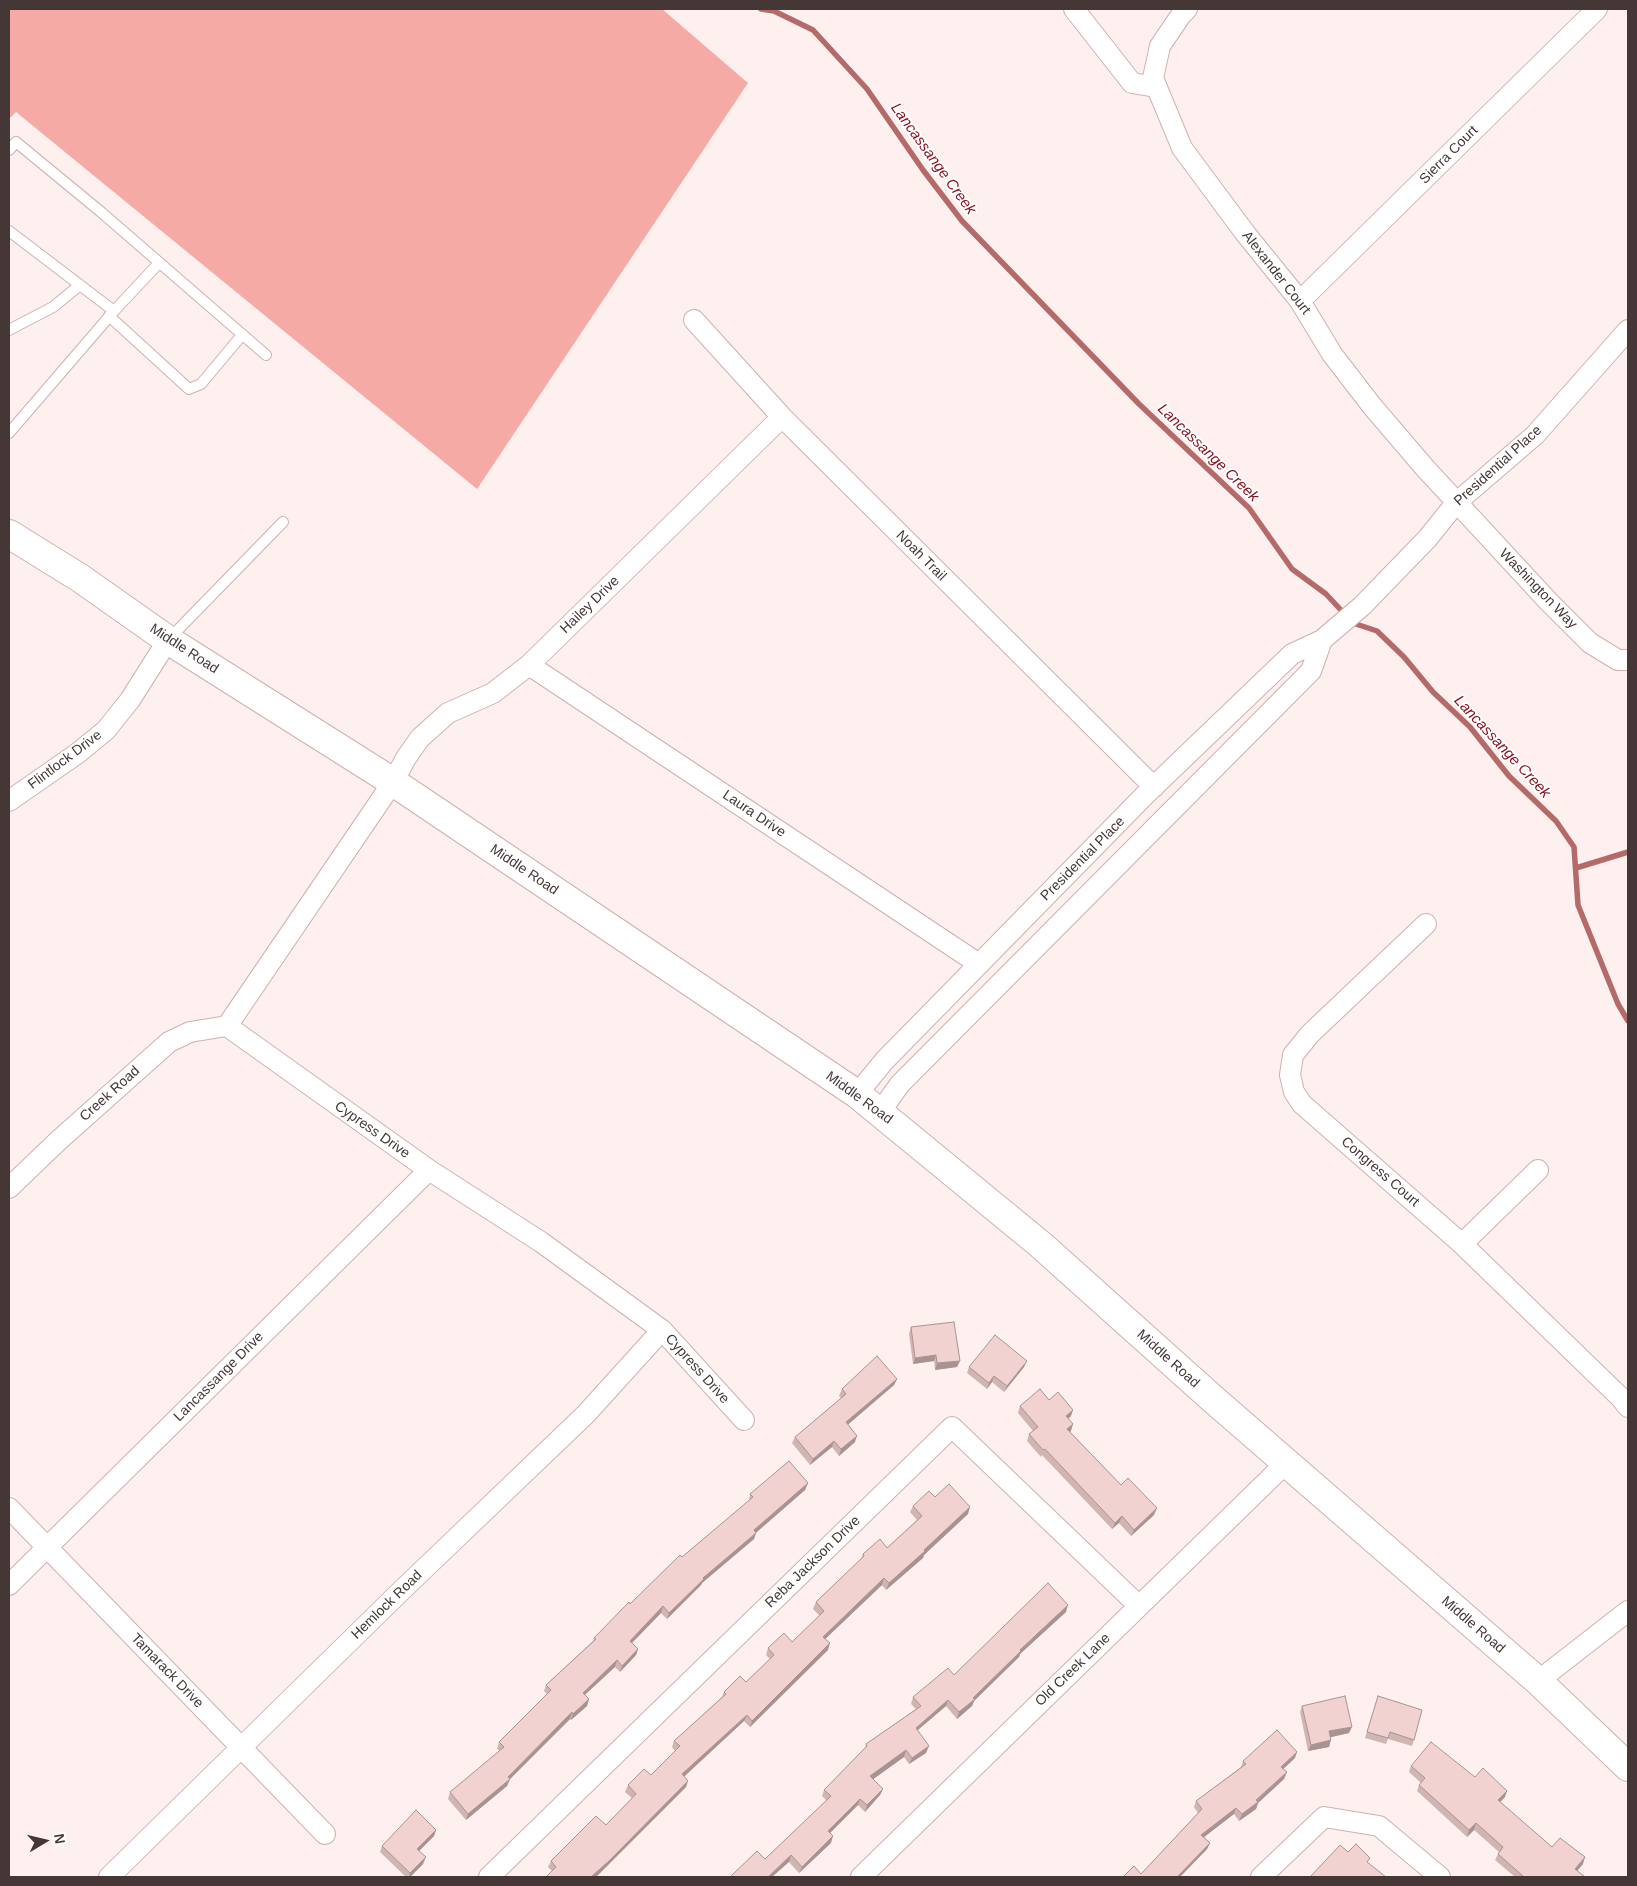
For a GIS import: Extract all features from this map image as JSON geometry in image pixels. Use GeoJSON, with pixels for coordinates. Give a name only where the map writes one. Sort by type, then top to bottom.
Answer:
{"type":"FeatureCollection","features":[{"type":"Feature","properties":{"kind":"main road","name":"Middle Road"},"geometry":{"type":"LineString","coordinates":[[9,534],[80,578],[168,640],[394,782],[857,1094],[1041,1245],[1214,1400],[1538,1681],[1628,1767]]}},
{"type":"Feature","properties":{"kind":"street"},"geometry":{"type":"LineString","coordinates":[[1074,9],[1132,82],[1155,82],[1160,46],[1187,9]]}},
{"type":"Feature","properties":{"kind":"street","name":"Sierra Court"},"geometry":{"type":"LineString","coordinates":[[1300,301],[1597,9]]}},
{"type":"Feature","properties":{"kind":"street","name":"Alexander Court"},"geometry":{"type":"LineString","coordinates":[[1155,82],[1182,148],[1245,233],[1300,301],[1330,352],[1456,503]]}},
{"type":"Feature","properties":{"kind":"street","name":"Noah Trail"},"geometry":{"type":"LineString","coordinates":[[694,320],[782,417],[1154,787]]}},
{"type":"Feature","properties":{"kind":"street","name":"Presidential Place"},"geometry":{"type":"LineString","coordinates":[[857,1094],[885,1060],[1154,787],[1292,654],[1322,640],[1362,606],[1427,539],[1456,503],[1536,435],[1628,330]]}},
{"type":"Feature","properties":{"kind":"street","name":"Hailey Drive"},"geometry":{"type":"LineString","coordinates":[[394,782],[406,758],[420,738],[448,712],[493,693],[529,665],[782,417]]}},
{"type":"Feature","properties":{"kind":"street","name":"Washington Way"},"geometry":{"type":"LineString","coordinates":[[1456,503],[1590,643],[1618,660],[1628,660]]}},
{"type":"Feature","properties":{"kind":"street","name":"Flintlock Drive"},"geometry":{"type":"LineString","coordinates":[[9,801],[78,754],[106,730],[130,700],[168,640]]}},
{"type":"Feature","properties":{"kind":"street","name":"Presidential Place"},"geometry":{"type":"LineString","coordinates":[[880,1112],[900,1084],[1311,671],[1322,640]]}},
{"type":"Feature","properties":{"kind":"street","name":"Laura Drive"},"geometry":{"type":"LineString","coordinates":[[529,665],[979,964]]}},
{"type":"Feature","properties":{"kind":"street"},"geometry":{"type":"LineString","coordinates":[[226,1026],[394,782]]}},
{"type":"Feature","properties":{"kind":"street","name":"Congress Court"},"geometry":{"type":"LineString","coordinates":[[1426,924],[1310,1034],[1293,1055],[1290,1074],[1294,1092],[1302,1104],[1462,1244],[1620,1397],[1628,1407]]}},
{"type":"Feature","properties":{"kind":"street","name":"Cypress Drive"},"geometry":{"type":"LineString","coordinates":[[226,1026],[429,1170],[541,1242],[662,1330],[744,1420]]}},
{"type":"Feature","properties":{"kind":"street","name":"Creek Road"},"geometry":{"type":"LineString","coordinates":[[9,1188],[58,1141],[169,1042],[190,1032],[226,1026]]}},
{"type":"Feature","properties":{"kind":"street","name":"Lancassange Drive"},"geometry":{"type":"LineString","coordinates":[[9,1585],[429,1170]]}},
{"type":"Feature","properties":{"kind":"street"},"geometry":{"type":"LineString","coordinates":[[1462,1244],[1538,1170]]}},
{"type":"Feature","properties":{"kind":"street","name":"Hemlock Road"},"geometry":{"type":"LineString","coordinates":[[109,1877],[402,1590],[586,1414],[662,1330]]}},
{"type":"Feature","properties":{"kind":"street","name":"Reba Jackson Drive"},"geometry":{"type":"LineString","coordinates":[[489,1877],[952,1427],[1139,1606]]}},
{"type":"Feature","properties":{"kind":"street","name":"Old Creek Lane"},"geometry":{"type":"LineString","coordinates":[[861,1877],[1286,1463]]}},
{"type":"Feature","properties":{"kind":"street","name":"Tamarack Drive"},"geometry":{"type":"LineString","coordinates":[[9,1508],[325,1834]]}},
{"type":"Feature","properties":{"kind":"street"},"geometry":{"type":"LineString","coordinates":[[1538,1681],[1628,1611]]}},
{"type":"Feature","properties":{"kind":"street"},"geometry":{"type":"LineString","coordinates":[[1261,1877],[1324,1816],[1379,1826],[1440,1877]]}},
{"type":"Feature","properties":{"kind":"lane"},"geometry":{"type":"LineString","coordinates":[[9,150],[16,142],[102,212],[266,355]]}},
{"type":"Feature","properties":{"kind":"lane"},"geometry":{"type":"LineString","coordinates":[[9,230],[80,285],[190,389],[201,384],[242,335]]}},
{"type":"Feature","properties":{"kind":"lane"},"geometry":{"type":"LineString","coordinates":[[9,433],[159,263]]}},
{"type":"Feature","properties":{"kind":"lane"},"geometry":{"type":"LineString","coordinates":[[9,330],[53,307],[80,285]]}},
{"type":"Feature","properties":{"kind":"lane"},"geometry":{"type":"LineString","coordinates":[[168,640],[282,522]]}},
{"type":"Feature","properties":{"kind":"shaded area"},"geometry":{"type":"Polygon","coordinates":[[[9,9],[662,9],[748,83],[477,489],[16,112],[9,119],[9,9]]]}},
{"type":"Feature","properties":{"kind":"building"},"geometry":{"type":"Polygon","coordinates":[[[954,1322],[960,1361],[937,1363],[936,1355],[915,1358],[911,1327],[954,1322]]]}},
{"type":"Feature","properties":{"kind":"building"},"geometry":{"type":"Polygon","coordinates":[[[995,1335],[1027,1361],[1007,1386],[994,1376],[989,1383],[969,1367],[995,1335]]]}},
{"type":"Feature","properties":{"kind":"building"},"geometry":{"type":"Polygon","coordinates":[[[877,1356],[897,1379],[846,1422],[857,1436],[841,1449],[834,1441],[813,1459],[795,1437],[846,1394],[842,1389],[877,1356]]]}},
{"type":"Feature","properties":{"kind":"building"},"geometry":{"type":"Polygon","coordinates":[[[1040,1389],[1049,1400],[1058,1392],[1073,1410],[1066,1416],[1073,1424],[1067,1429],[1121,1485],[1128,1478],[1157,1508],[1134,1530],[1122,1516],[1115,1523],[1029,1434],[1038,1427],[1020,1406],[1040,1389]]]}},
{"type":"Feature","properties":{"kind":"building"},"geometry":{"type":"Polygon","coordinates":[[[789,1461],[808,1483],[754,1530],[756,1533],[703,1578],[669,1613],[663,1606],[630,1641],[638,1649],[622,1666],[617,1660],[583,1693],[589,1699],[573,1714],[572,1712],[508,1777],[510,1779],[468,1814],[450,1792],[504,1747],[499,1742],[551,1690],[546,1685],[596,1639],[594,1638],[629,1602],[630,1604],[680,1555],[682,1557],[753,1497],[750,1494],[789,1461]]]}},
{"type":"Feature","properties":{"kind":"building"},"geometry":{"type":"Polygon","coordinates":[[[949,1484],[970,1507],[889,1583],[884,1578],[823,1637],[830,1643],[752,1721],[747,1715],[682,1774],[688,1781],[609,1861],[591,1877],[546,1877],[556,1867],[551,1861],[596,1816],[606,1825],[636,1794],[628,1785],[644,1769],[651,1775],[680,1746],[674,1741],[726,1694],[724,1692],[740,1676],[746,1682],[774,1655],[768,1648],[784,1633],[792,1642],[824,1611],[816,1602],[864,1556],[863,1554],[880,1539],[887,1548],[922,1516],[913,1506],[929,1491],[935,1497],[949,1484]]]}},
{"type":"Feature","properties":{"kind":"building"},"geometry":{"type":"Polygon","coordinates":[[[1048,1583],[1068,1605],[1020,1650],[973,1698],[975,1699],[959,1712],[948,1700],[916,1728],[929,1746],[912,1758],[906,1750],[870,1776],[883,1789],[867,1805],[860,1799],[828,1831],[833,1836],[802,1867],[791,1855],[768,1877],[730,1877],[757,1851],[765,1859],[831,1796],[824,1790],[867,1746],[866,1744],[921,1706],[913,1697],[948,1668],[954,1675],[1048,1583]]]}},
{"type":"Feature","properties":{"kind":"building"},"geometry":{"type":"Polygon","coordinates":[[[1345,1696],[1352,1727],[1329,1731],[1331,1740],[1311,1745],[1302,1706],[1345,1696]]]}},
{"type":"Feature","properties":{"kind":"building"},"geometry":{"type":"Polygon","coordinates":[[[1378,1696],[1422,1710],[1414,1740],[1390,1732],[1388,1738],[1367,1732],[1378,1696]]]}},
{"type":"Feature","properties":{"kind":"building"},"geometry":{"type":"Polygon","coordinates":[[[1277,1730],[1297,1752],[1281,1767],[1287,1772],[1256,1800],[1258,1802],[1242,1814],[1236,1808],[1201,1835],[1210,1843],[1177,1877],[1123,1877],[1134,1866],[1141,1874],[1202,1809],[1196,1801],[1246,1764],[1243,1761],[1277,1730]]]}},
{"type":"Feature","properties":{"kind":"building"},"geometry":{"type":"Polygon","coordinates":[[[1431,1742],[1475,1777],[1483,1768],[1507,1791],[1498,1800],[1552,1847],[1560,1838],[1585,1857],[1575,1869],[1585,1877],[1524,1877],[1498,1854],[1503,1847],[1476,1823],[1469,1830],[1419,1785],[1425,1778],[1411,1766],[1431,1742]]]}},
{"type":"Feature","properties":{"kind":"building"},"geometry":{"type":"Polygon","coordinates":[[[416,1810],[436,1830],[417,1849],[426,1857],[410,1873],[382,1846],[416,1810]]]}},
{"type":"Feature","properties":{"kind":"building"},"geometry":{"type":"Polygon","coordinates":[[[1356,1844],[1370,1858],[1367,1862],[1386,1877],[1310,1877],[1340,1845],[1348,1852],[1356,1844]]]}},
{"type":"Feature","properties":{"kind":"waterway","name":"Lancassange Creek"},"geometry":{"type":"LineString","coordinates":[[761,9],[774,11],[813,30],[867,89],[923,170],[962,221],[1139,404],[1249,508],[1292,569],[1326,594],[1353,623],[1377,631],[1404,657],[1433,692],[1470,727],[1509,776],[1556,821],[1574,847],[1578,905],[1618,1004],[1628,1021]]}},
{"type":"Feature","properties":{"kind":"waterway"},"geometry":{"type":"LineString","coordinates":[[1576,868],[1628,852]]}}]}
